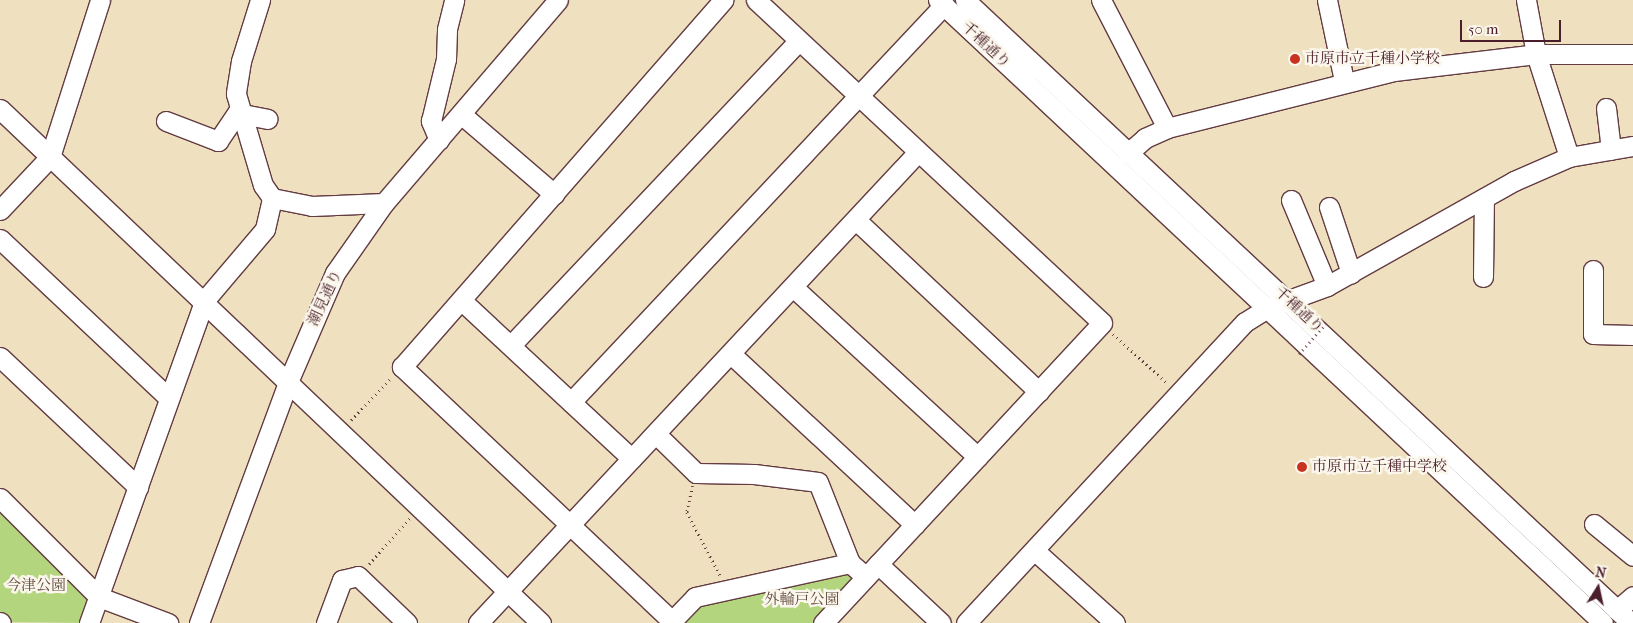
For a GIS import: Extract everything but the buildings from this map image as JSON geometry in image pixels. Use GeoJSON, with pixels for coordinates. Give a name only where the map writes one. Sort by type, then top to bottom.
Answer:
{"type":"FeatureCollection","features":[{"type":"Feature","properties":{"kind":"street"},"geometry":{"type":"LineString","coordinates":[[0,210],[50,157],[100,0]]}},
{"type":"Feature","properties":{"kind":"street"},"geometry":{"type":"LineString","coordinates":[[89,623],[204,300],[265,228],[272,198],[261,178],[236,94],[241,61],[260,0]]}},
{"type":"Feature","properties":{"kind":"street"},"geometry":{"type":"LineString","coordinates":[[439,140],[431,121],[446,59],[447,28],[454,0]]}},
{"type":"Feature","properties":{"kind":"street","name":"潮見通り"},"geometry":{"type":"LineString","coordinates":[[199,623],[288,382],[335,273],[384,203],[558,0]]}},
{"type":"Feature","properties":{"kind":"street"},"geometry":{"type":"LineString","coordinates":[[723,0],[402,367],[673,622],[695,597],[850,563],[872,570],[941,623]]}},
{"type":"Feature","properties":{"kind":"street"},"geometry":{"type":"LineString","coordinates":[[756,0],[917,153],[1102,323],[824,623]]}},
{"type":"Feature","properties":{"kind":"street","name":"千種通り"},"geometry":{"type":"LineString","coordinates":[[965,0],[1631,623]]}},
{"type":"Feature","properties":{"kind":"street"},"geometry":{"type":"LineString","coordinates":[[1101,0],[1167,128]]}},
{"type":"Feature","properties":{"kind":"street"},"geometry":{"type":"LineString","coordinates":[[1327,0],[1344,81]]}},
{"type":"Feature","properties":{"kind":"street"},"geometry":{"type":"LineString","coordinates":[[1526,0],[1536,54],[1569,157]]}},
{"type":"Feature","properties":{"kind":"street"},"geometry":{"type":"LineString","coordinates":[[572,402],[858,97],[941,2]]}},
{"type":"Feature","properties":{"kind":"street","name":"千種通り"},"geometry":{"type":"LineString","coordinates":[[941,2],[1599,622]]}},
{"type":"Feature","properties":{"kind":"street"},"geometry":{"type":"LineString","coordinates":[[511,345],[798,41]]}},
{"type":"Feature","properties":{"kind":"street"},"geometry":{"type":"LineString","coordinates":[[1128,153],[1145,138],[1167,128],[1344,81],[1394,70],[1536,54],[1633,54]]}},
{"type":"Feature","properties":{"kind":"street"},"geometry":{"type":"LineString","coordinates":[[1606,108],[1611,150]]}},
{"type":"Feature","properties":{"kind":"street"},"geometry":{"type":"LineString","coordinates":[[0,109],[204,300],[541,623]]}},
{"type":"Feature","properties":{"kind":"street"},"geometry":{"type":"LineString","coordinates":[[166,121],[218,141],[237,113],[267,119]]}},
{"type":"Feature","properties":{"kind":"street"},"geometry":{"type":"LineString","coordinates":[[461,114],[554,194]]}},
{"type":"Feature","properties":{"kind":"street"},"geometry":{"type":"LineString","coordinates":[[966,623],[1245,322],[1267,308],[1290,302],[1327,286],[1484,198],[1569,157],[1633,146]]}},
{"type":"Feature","properties":{"kind":"street"},"geometry":{"type":"LineString","coordinates":[[478,623],[917,153]]}},
{"type":"Feature","properties":{"kind":"street"},"geometry":{"type":"LineString","coordinates":[[272,198],[312,206],[384,203]]}},
{"type":"Feature","properties":{"kind":"street"},"geometry":{"type":"LineString","coordinates":[[1484,198],[1484,277]]}},
{"type":"Feature","properties":{"kind":"street"},"geometry":{"type":"LineString","coordinates":[[1291,200],[1327,286]]}},
{"type":"Feature","properties":{"kind":"street"},"geometry":{"type":"LineString","coordinates":[[1329,207],[1351,273]]}},
{"type":"Feature","properties":{"kind":"street"},"geometry":{"type":"LineString","coordinates":[[856,220],[1038,392]]}},
{"type":"Feature","properties":{"kind":"street"},"geometry":{"type":"LineString","coordinates":[[0,239],[169,398]]}},
{"type":"Feature","properties":{"kind":"street"},"geometry":{"type":"LineString","coordinates":[[1593,270],[1593,334],[1633,335]]}},
{"type":"Feature","properties":{"kind":"street"},"geometry":{"type":"LineString","coordinates":[[793,287],[978,457]]}},
{"type":"Feature","properties":{"kind":"street"},"geometry":{"type":"LineString","coordinates":[[462,300],[632,459]]}},
{"type":"Feature","properties":{"kind":"street"},"geometry":{"type":"LineString","coordinates":[[731,354],[914,525]]}},
{"type":"Feature","properties":{"kind":"street"},"geometry":{"type":"LineString","coordinates":[[0,357],[138,487]]}},
{"type":"Feature","properties":{"kind":"street"},"geometry":{"type":"LineString","coordinates":[[656,434],[696,473],[754,474],[818,482],[850,563]]}},
{"type":"Feature","properties":{"kind":"street"},"geometry":{"type":"LineString","coordinates":[[0,498],[99,597],[168,623]]}},
{"type":"Feature","properties":{"kind":"street"},"geometry":{"type":"LineString","coordinates":[[1594,524],[1633,556]]}},
{"type":"Feature","properties":{"kind":"street"},"geometry":{"type":"LineString","coordinates":[[1034,550],[1114,623]]}},
{"type":"Feature","properties":{"kind":"street"},"geometry":{"type":"LineString","coordinates":[[326,623],[342,580],[358,576],[407,623]]}},
{"type":"Feature","properties":{"kind":"street"},"geometry":{"type":"LineString","coordinates":[[1617,610],[1633,596]]}},
{"type":"Feature","properties":{"kind":"path"},"geometry":{"type":"LineString","coordinates":[[1298,354],[1327,322]]}},
{"type":"Feature","properties":{"kind":"path"},"geometry":{"type":"LineString","coordinates":[[1102,323],[1179,394]]}},
{"type":"Feature","properties":{"kind":"path"},"geometry":{"type":"LineString","coordinates":[[340,432],[402,367]]}},
{"type":"Feature","properties":{"kind":"path"},"geometry":{"type":"LineString","coordinates":[[696,473],[687,512],[727,589]]}},
{"type":"Feature","properties":{"kind":"path"},"geometry":{"type":"LineString","coordinates":[[358,576],[419,508]]}},
{"type":"Feature","properties":{"kind":"green space","name":"今津公園"},"geometry":{"type":"Polygon","coordinates":[[[0,498],[99,597],[89,623],[0,622],[0,498]]]}},
{"type":"Feature","properties":{"kind":"green space","name":"外輪戸公園"},"geometry":{"type":"Polygon","coordinates":[[[845,568],[854,578],[813,623],[682,623],[698,600],[845,568]]]}},
{"type":"Feature","properties":{"kind":"place","name":"市原市立千種小学校"},"geometry":{"type":"Point","coordinates":[1295,59]}},
{"type":"Feature","properties":{"kind":"place","name":"市原市立千種中学校"},"geometry":{"type":"Point","coordinates":[1302,467]}}]}
